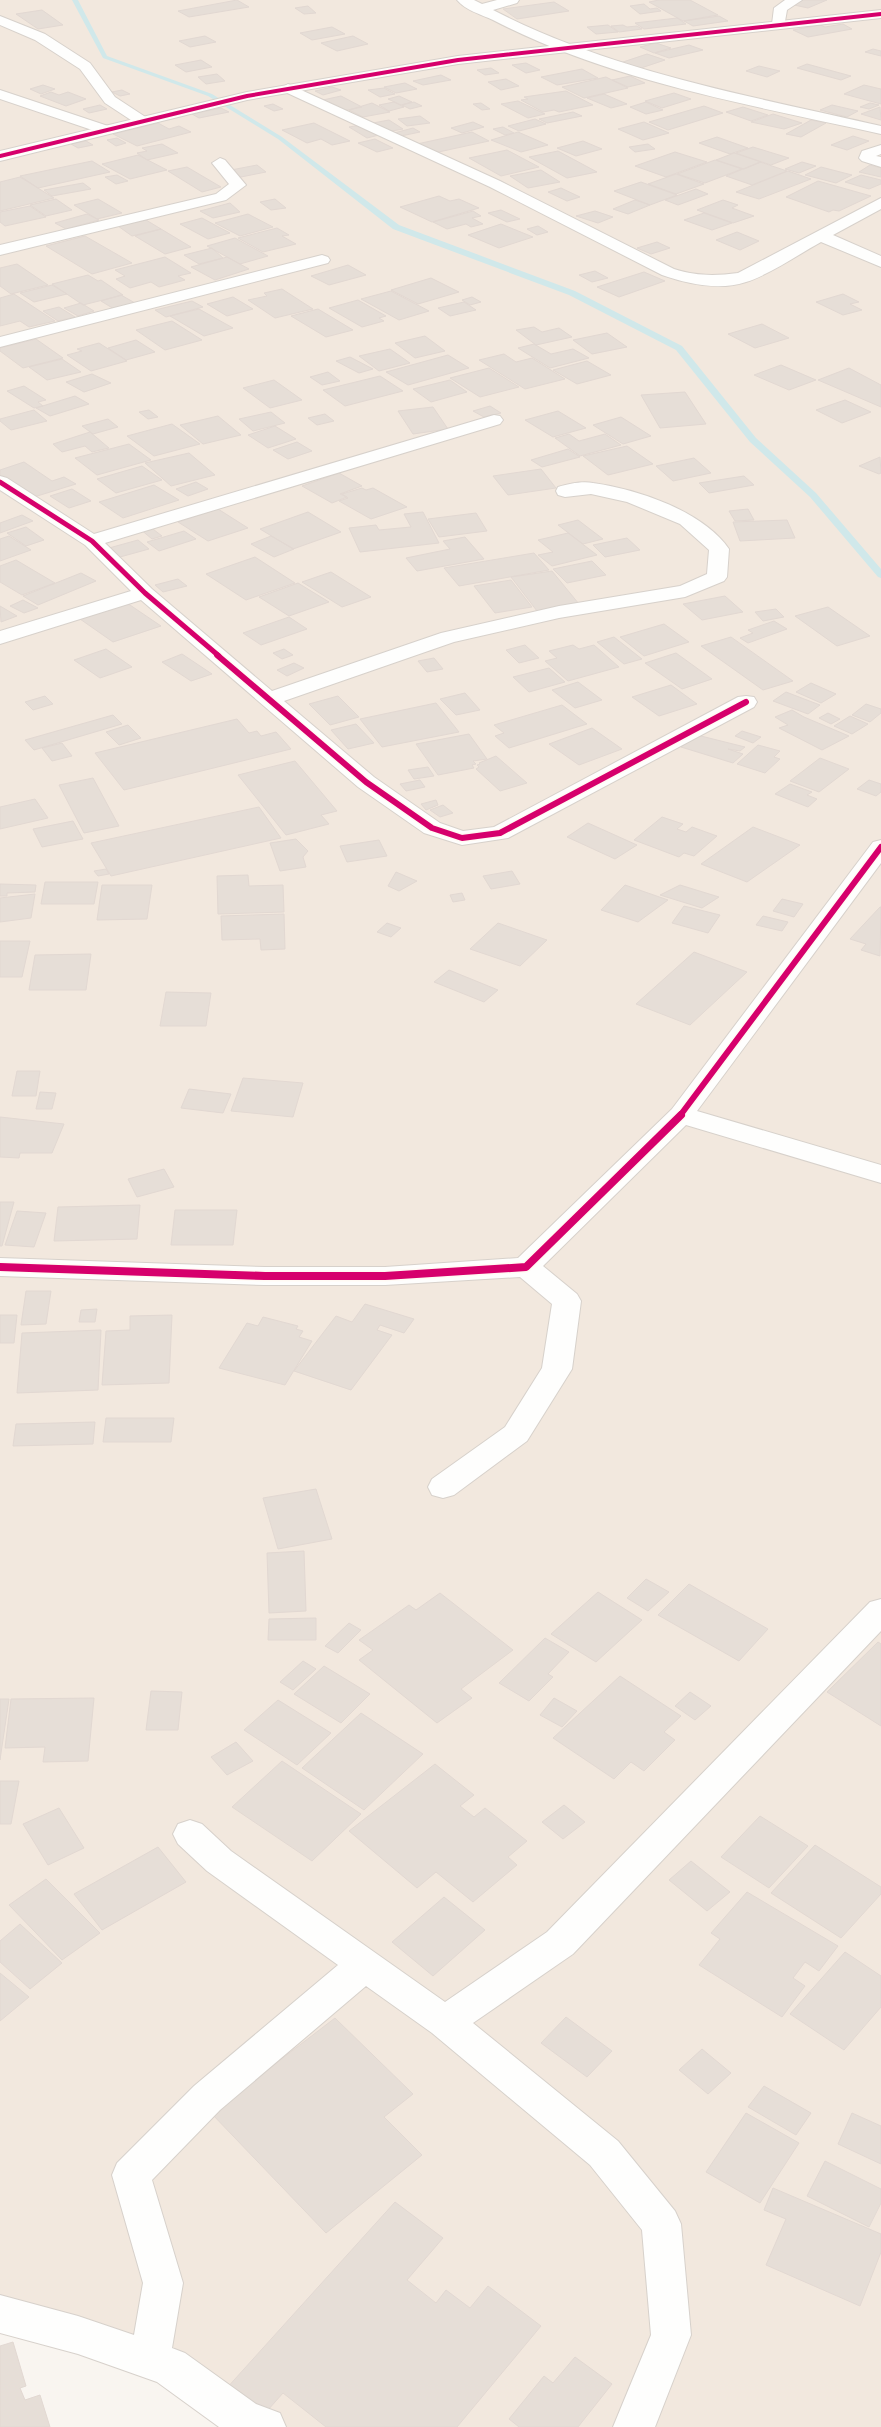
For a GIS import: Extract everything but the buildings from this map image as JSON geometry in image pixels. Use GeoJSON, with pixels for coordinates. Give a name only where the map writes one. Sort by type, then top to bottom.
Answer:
{"type":"FeatureCollection","features":[{"type":"Feature","properties":{"kind":"street"},"geometry":{"type":"LineString","coordinates":[[464,0],[567,48],[733,96],[881,130]]}},
{"type":"Feature","properties":{"kind":"street"},"geometry":{"type":"LineString","coordinates":[[480,9],[512,0]]}},
{"type":"Feature","properties":{"kind":"street"},"geometry":{"type":"LineString","coordinates":[[779,24],[781,8],[794,0]]}},
{"type":"Feature","properties":{"kind":"street"},"geometry":{"type":"LineString","coordinates":[[0,156],[246,96],[458,60],[881,14]]}},
{"type":"Feature","properties":{"kind":"street"},"geometry":{"type":"LineString","coordinates":[[0,20],[40,37],[85,66],[110,100],[142,121]]}},
{"type":"Feature","properties":{"kind":"street"},"geometry":{"type":"LineString","coordinates":[[288,88],[495,184],[668,272],[689,279],[716,281],[742,278],[881,203]]}},
{"type":"Feature","properties":{"kind":"street"},"geometry":{"type":"LineString","coordinates":[[0,94],[106,130]]}},
{"type":"Feature","properties":{"kind":"street"},"geometry":{"type":"LineString","coordinates":[[881,149],[867,154],[867,158],[881,162]]}},
{"type":"Feature","properties":{"kind":"street"},"geometry":{"type":"LineString","coordinates":[[0,250],[221,198],[238,184],[220,163]]}},
{"type":"Feature","properties":{"kind":"street"},"geometry":{"type":"LineString","coordinates":[[820,235],[881,262]]}},
{"type":"Feature","properties":{"kind":"street"},"geometry":{"type":"LineString","coordinates":[[0,342],[322,260]]}},
{"type":"Feature","properties":{"kind":"street"},"geometry":{"type":"LineString","coordinates":[[92,541],[494,420]]}},
{"type":"Feature","properties":{"kind":"street"},"geometry":{"type":"LineString","coordinates":[[0,482],[92,541],[145,593],[366,782],[432,828],[462,838],[500,833],[746,702]]}},
{"type":"Feature","properties":{"kind":"street"},"geometry":{"type":"LineString","coordinates":[[270,698],[448,637],[559,612],[684,592],[717,578],[719,549],[687,520],[625,496],[591,488],[565,491]]}},
{"type":"Feature","properties":{"kind":"street"},"geometry":{"type":"LineString","coordinates":[[0,638],[56,618],[145,593]]}},
{"type":"Feature","properties":{"kind":"street"},"geometry":{"type":"LineString","coordinates":[[0,1267],[265,1276],[386,1276],[526,1267],[681,1115],[881,847]]}},
{"type":"Feature","properties":{"kind":"street"},"geometry":{"type":"LineString","coordinates":[[681,1115],[881,1174]]}},
{"type":"Feature","properties":{"kind":"street"},"geometry":{"type":"LineString","coordinates":[[443,1487],[516,1434],[557,1369],[566,1301],[526,1267]]}},
{"type":"Feature","properties":{"kind":"street"},"geometry":{"type":"LineString","coordinates":[[445,2022],[560,1943],[881,1611]]}},
{"type":"Feature","properties":{"kind":"street"},"geometry":{"type":"LineString","coordinates":[[190,1834],[219,1861],[445,2022],[604,2154],[661,2224],[671,2335],[634,2427]]}},
{"type":"Feature","properties":{"kind":"street"},"geometry":{"type":"LineString","coordinates":[[150,2360],[163,2283],[131,2175],[207,2098],[364,1965]]}},
{"type":"Feature","properties":{"kind":"street"},"geometry":{"type":"LineString","coordinates":[[0,2314],[78,2335],[170,2367],[245,2421],[265,2427]]}},
{"type":"Feature","properties":{"kind":"shaded area"},"geometry":{"type":"Polygon","coordinates":[[[0,0],[881,0],[881,2427],[243,2427],[176,2390],[0,2311],[0,0]]]}},
{"type":"Feature","properties":{"kind":"waterway"},"geometry":{"type":"LineString","coordinates":[[75,0],[105,57],[210,95],[280,138],[396,227],[572,293],[679,348],[753,440],[813,495],[881,575]]}},
{"type":"Feature","properties":{"kind":"cycle path"},"geometry":{"type":"LineString","coordinates":[[0,156],[247,96],[458,60],[881,14]]}},
{"type":"Feature","properties":{"kind":"cycle path"},"geometry":{"type":"LineString","coordinates":[[0,482],[92,541],[145,593],[366,782],[432,828],[462,838],[500,833],[746,702]]}},
{"type":"Feature","properties":{"kind":"cycle path"},"geometry":{"type":"LineString","coordinates":[[0,1267],[265,1276],[385,1276],[526,1267],[681,1115],[881,847]]}}]}
